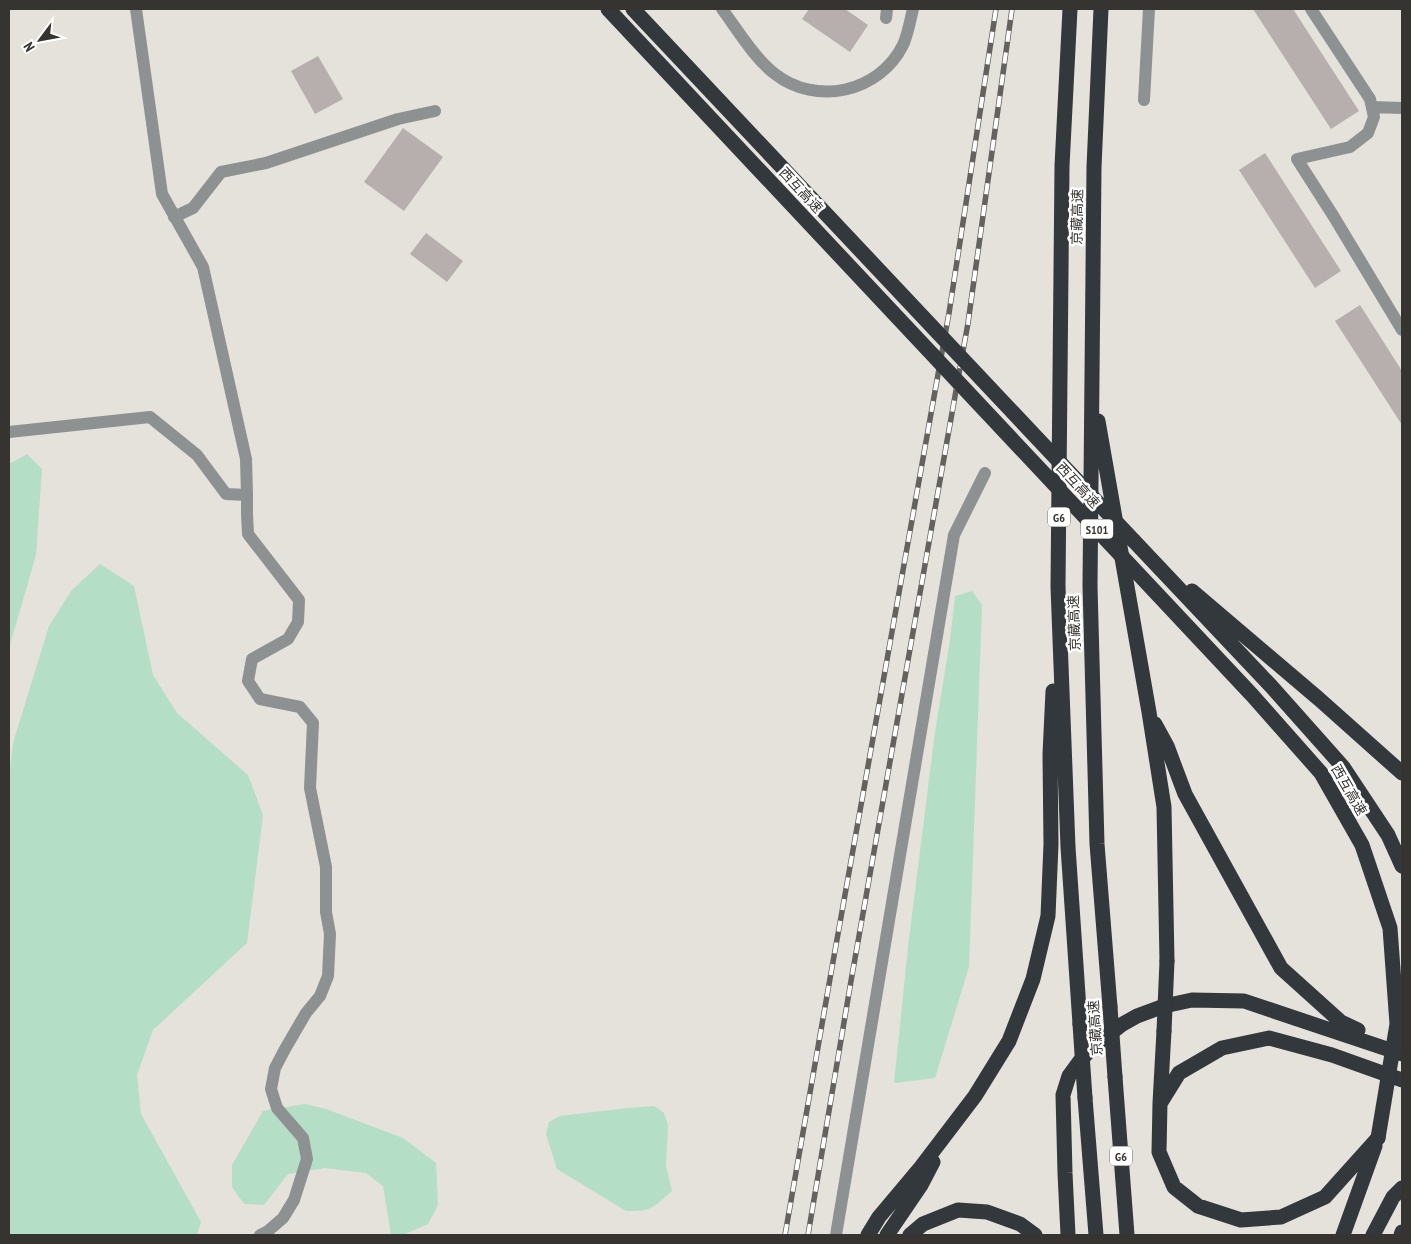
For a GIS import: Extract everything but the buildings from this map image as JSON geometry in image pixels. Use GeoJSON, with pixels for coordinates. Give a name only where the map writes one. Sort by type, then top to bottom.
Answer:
{"type":"FeatureCollection","features":[{"type":"Feature","properties":{"kind":"highway","name":"西互高速"},"geometry":{"type":"LineString","coordinates":[[608,9],[1252,695],[1322,773],[1362,845],[1390,928],[1397,1024],[1378,1138],[1343,1235]]}},
{"type":"Feature","properties":{"kind":"highway","name":"西互高速"},"geometry":{"type":"LineString","coordinates":[[633,9],[1134,541]]}},
{"type":"Feature","properties":{"kind":"highway","name":"京藏高速"},"geometry":{"type":"LineString","coordinates":[[1070,9],[1062,166],[1058,587],[1068,838],[1096,1235]]}},
{"type":"Feature","properties":{"kind":"highway","name":"京藏高速"},"geometry":{"type":"LineString","coordinates":[[1101,9],[1094,167],[1090,596],[1098,844],[1126,1235]]}},
{"type":"Feature","properties":{"kind":"highway"},"geometry":{"type":"LineString","coordinates":[[1092,385],[1164,807],[1167,961],[1159,1152],[1174,1187],[1198,1206],[1241,1220],[1282,1217],[1325,1197],[1378,1138]]}},
{"type":"Feature","properties":{"kind":"highway"},"geometry":{"type":"LineString","coordinates":[[1134,541],[1319,699],[1402,773]]}},
{"type":"Feature","properties":{"kind":"highway","name":"S101"},"geometry":{"type":"LineString","coordinates":[[1134,541],[1271,686],[1343,767],[1388,835],[1402,866]]}},
{"type":"Feature","properties":{"kind":"highway"},"geometry":{"type":"LineString","coordinates":[[868,1235],[879,1217],[921,1167],[974,1096],[1009,1041],[1033,979],[1048,916],[1052,844],[1050,754],[1058,587]]}},
{"type":"Feature","properties":{"kind":"highway"},"geometry":{"type":"LineString","coordinates":[[1149,712],[1166,746],[1185,794],[1281,968],[1341,1022],[1402,1052]]}},
{"type":"Feature","properties":{"kind":"highway"},"geometry":{"type":"LineString","coordinates":[[1068,1235],[1063,1095],[1069,1076],[1080,1061],[1106,1036],[1129,1020],[1150,1010],[1192,1000],[1244,1001],[1402,1052]]}},
{"type":"Feature","properties":{"kind":"highway"},"geometry":{"type":"LineString","coordinates":[[1160,1103],[1179,1073],[1222,1048],[1269,1038],[1332,1055],[1402,1080]]}},
{"type":"Feature","properties":{"kind":"highway"},"geometry":{"type":"LineString","coordinates":[[886,1235],[921,1185],[951,1127]]}},
{"type":"Feature","properties":{"kind":"highway"},"geometry":{"type":"LineString","coordinates":[[1373,1235],[1393,1197],[1402,1188]]}},
{"type":"Feature","properties":{"kind":"highway"},"geometry":{"type":"LineString","coordinates":[[910,1235],[923,1224],[958,1210],[988,1212],[1020,1224],[1035,1235]]}},
{"type":"Feature","properties":{"kind":"street"},"geometry":{"type":"LineString","coordinates":[[136,9],[162,194],[203,267],[246,459],[248,534],[299,600],[298,622],[288,639],[252,659],[248,681],[260,699],[300,707],[313,723],[310,788],[326,867],[326,912],[330,934],[328,976],[320,996],[306,1013],[275,1068],[270,1089],[277,1108],[303,1138],[307,1159],[294,1200],[283,1218],[268,1231],[260,1235]]}},
{"type":"Feature","properties":{"kind":"street"},"geometry":{"type":"LineString","coordinates":[[722,9],[774,74],[795,86],[818,92],[830,92],[842,91],[867,82],[887,67],[902,46],[913,9]]}},
{"type":"Feature","properties":{"kind":"street"},"geometry":{"type":"LineString","coordinates":[[1144,100],[1150,9]]}},
{"type":"Feature","properties":{"kind":"street"},"geometry":{"type":"LineString","coordinates":[[1311,9],[1370,99],[1374,117],[1368,133],[1350,147],[1298,159],[1402,330]]}},
{"type":"Feature","properties":{"kind":"street"},"geometry":{"type":"LineString","coordinates":[[1372,107],[1402,108]]}},
{"type":"Feature","properties":{"kind":"street"},"geometry":{"type":"LineString","coordinates":[[174,217],[193,208],[221,172],[266,163],[398,119],[435,111]]}},
{"type":"Feature","properties":{"kind":"street"},"geometry":{"type":"LineString","coordinates":[[9,432],[150,417],[197,456],[226,494],[248,495]]}},
{"type":"Feature","properties":{"kind":"street"},"geometry":{"type":"LineString","coordinates":[[836,1235],[954,535],[986,473]]}},
{"type":"Feature","properties":{"kind":"green space"},"geometry":{"type":"Polygon","coordinates":[[[27,454],[42,469],[36,555],[9,648],[9,464],[27,454]]]}},
{"type":"Feature","properties":{"kind":"green space"},"geometry":{"type":"Polygon","coordinates":[[[100,564],[134,586],[153,675],[177,713],[248,775],[263,815],[247,943],[153,1030],[137,1075],[141,1114],[201,1222],[197,1235],[9,1235],[9,779],[13,743],[49,626],[71,591],[100,564]]]}},
{"type":"Feature","properties":{"kind":"green space"},"geometry":{"type":"Polygon","coordinates":[[[972,591],[982,605],[969,967],[935,1078],[894,1083],[908,947],[935,732],[955,596],[972,591]]]}},
{"type":"Feature","properties":{"kind":"green space"},"geometry":{"type":"Polygon","coordinates":[[[305,1104],[326,1109],[403,1138],[436,1163],[438,1205],[428,1224],[403,1235],[391,1235],[383,1186],[366,1173],[325,1168],[288,1174],[264,1205],[244,1204],[232,1187],[232,1165],[263,1111],[305,1104]]]}},
{"type":"Feature","properties":{"kind":"green space"},"geometry":{"type":"Polygon","coordinates":[[[654,1106],[664,1113],[668,1125],[666,1166],[672,1191],[656,1205],[641,1211],[626,1211],[557,1169],[546,1134],[549,1122],[560,1116],[654,1106]]]}},
{"type":"Feature","properties":{"kind":"railway"},"geometry":{"type":"LineString","coordinates":[[785,1235],[949,313],[996,9]]}},
{"type":"Feature","properties":{"kind":"railway"},"geometry":{"type":"LineString","coordinates":[[808,1235],[851,981],[968,323],[1012,9]]}}]}
